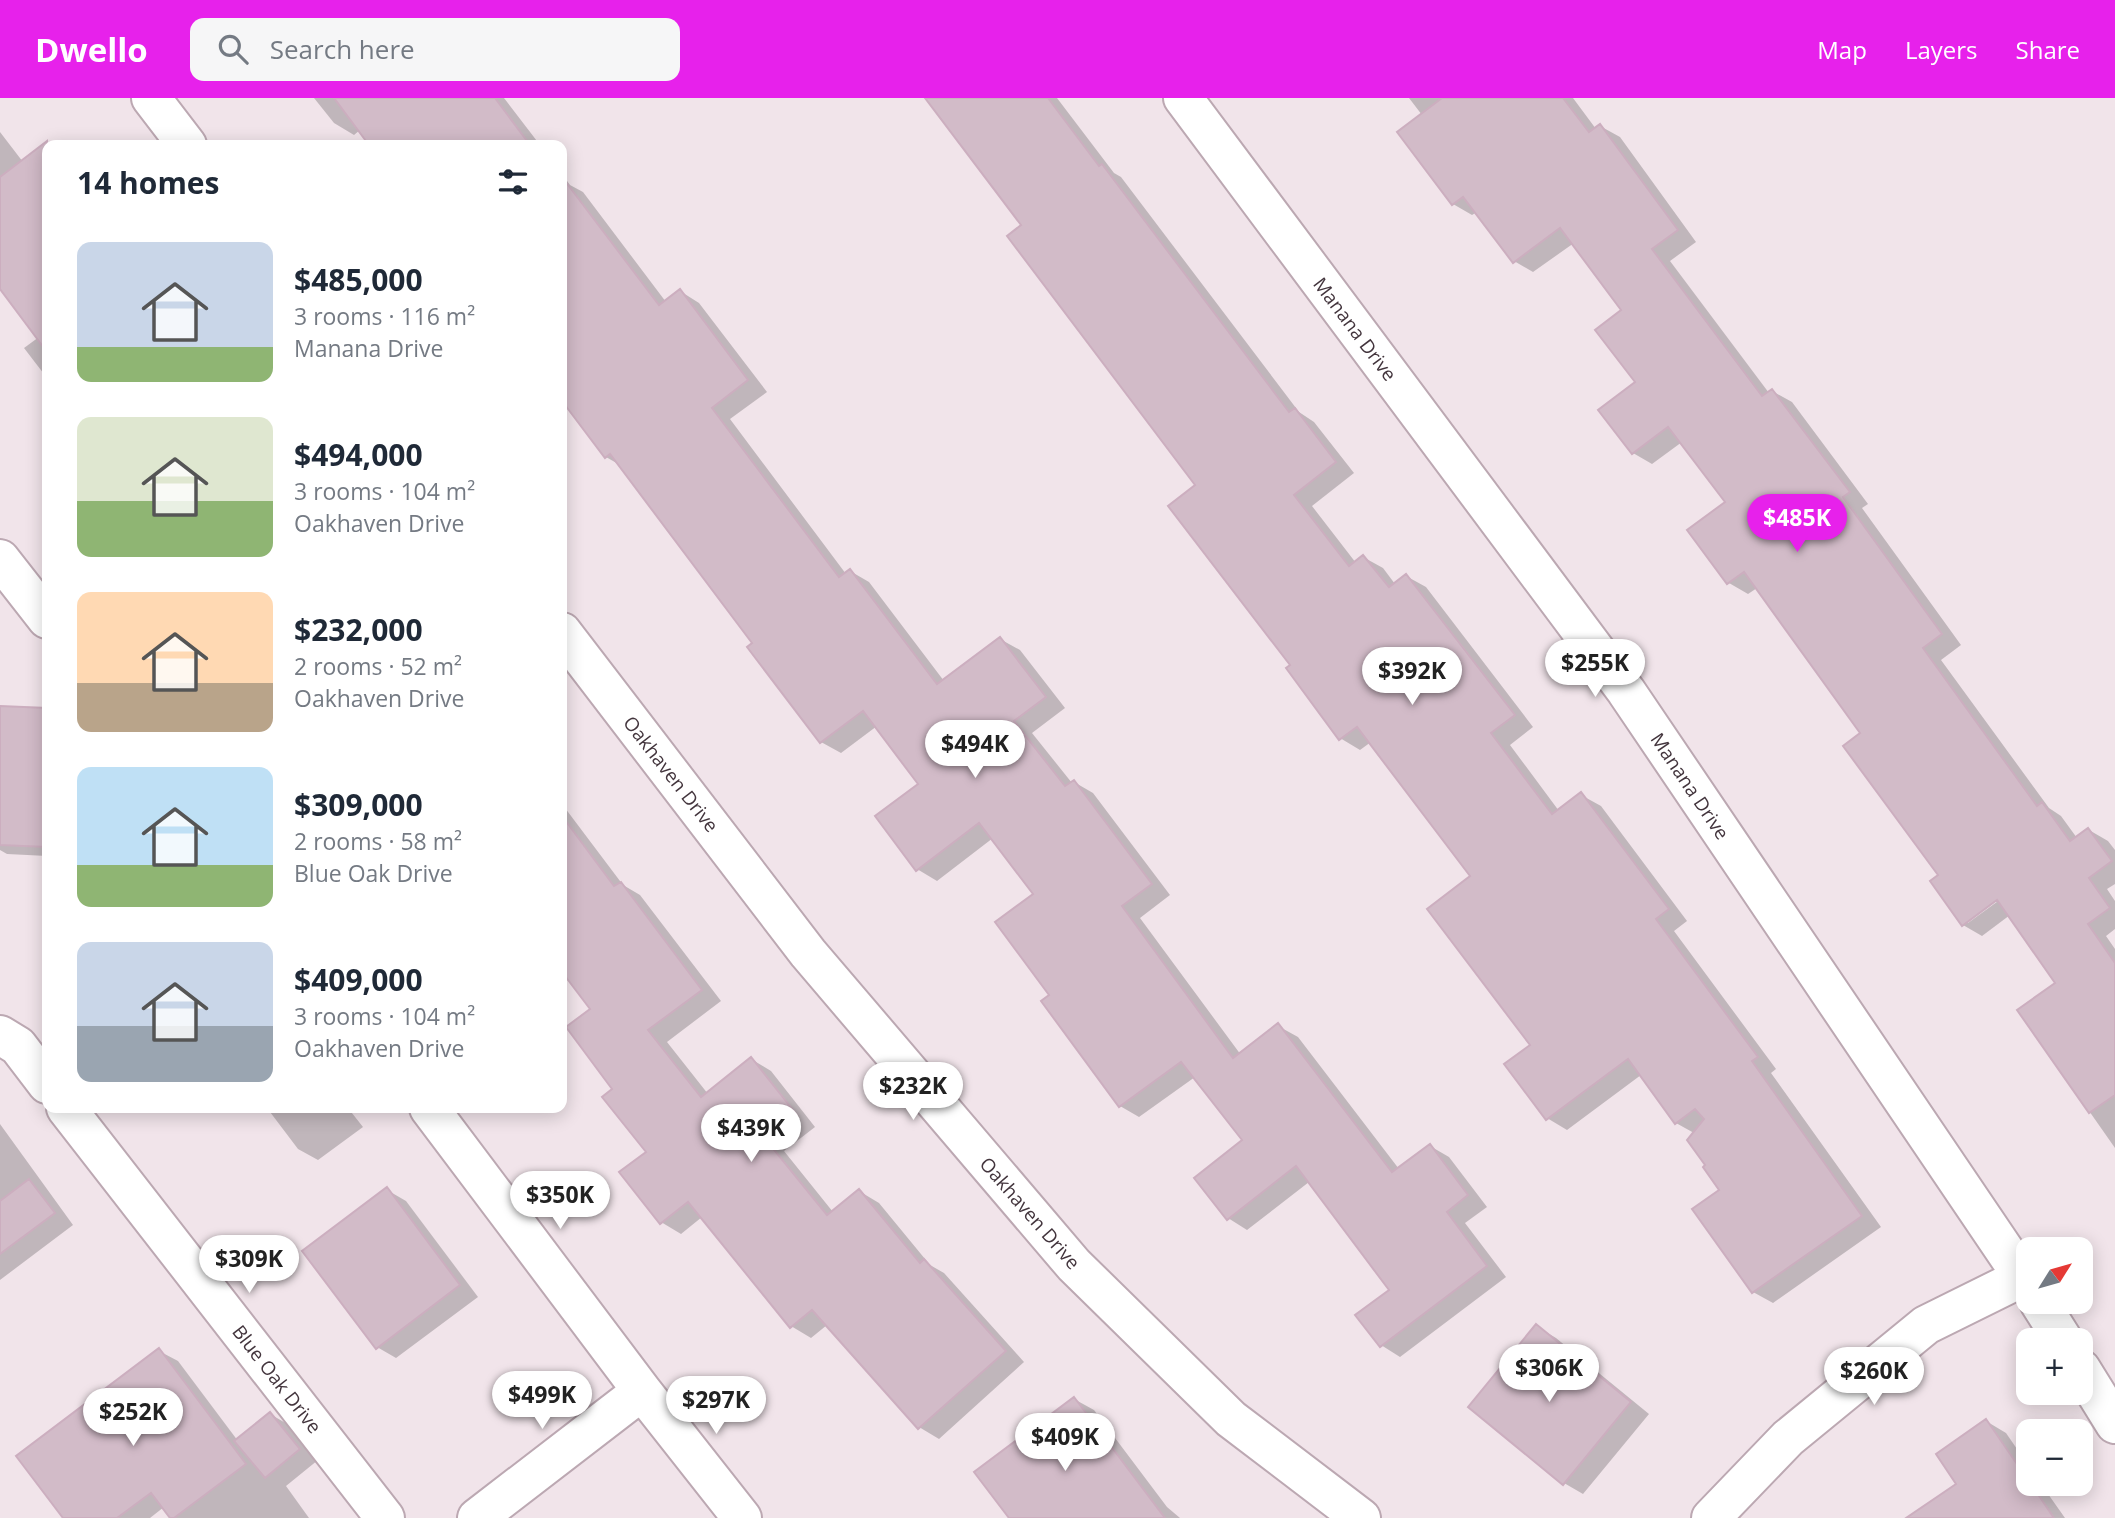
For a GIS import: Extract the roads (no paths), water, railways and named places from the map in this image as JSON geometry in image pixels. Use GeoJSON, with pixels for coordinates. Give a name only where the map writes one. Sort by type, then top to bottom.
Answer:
{"type":"FeatureCollection","features":[{"type":"Feature","properties":{"kind":"street"},"geometry":{"type":"LineString","coordinates":[[151,98],[183,140]]}},
{"type":"Feature","properties":{"kind":"street","name":"Manana Drive"},"geometry":{"type":"LineString","coordinates":[[1183,98],[1626,691],[2016,1267]]}},
{"type":"Feature","properties":{"kind":"street"},"geometry":{"type":"LineString","coordinates":[[0,559],[42,613]]}},
{"type":"Feature","properties":{"kind":"street","name":"Oakhaven Drive"},"geometry":{"type":"LineString","coordinates":[[567,639],[808,953],[1074,1265],[1231,1419],[1361,1518]]}},
{"type":"Feature","properties":{"kind":"street"},"geometry":{"type":"LineString","coordinates":[[0,1035],[18,1046],[42,1077]]}},
{"type":"Feature","properties":{"kind":"street","name":"Blue Oak Drive"},"geometry":{"type":"LineString","coordinates":[[70,1113],[385,1518]]}},
{"type":"Feature","properties":{"kind":"street"},"geometry":{"type":"LineString","coordinates":[[433,1113],[642,1391],[742,1518]]}},
{"type":"Feature","properties":{"kind":"street"},"geometry":{"type":"LineString","coordinates":[[1711,1518],[1788,1438],[1926,1325],[2016,1293]]}},
{"type":"Feature","properties":{"kind":"street"},"geometry":{"type":"LineString","coordinates":[[2093,1388],[2115,1424]]}},
{"type":"Feature","properties":{"kind":"street"},"geometry":{"type":"LineString","coordinates":[[477,1518],[642,1391]]}}]}
